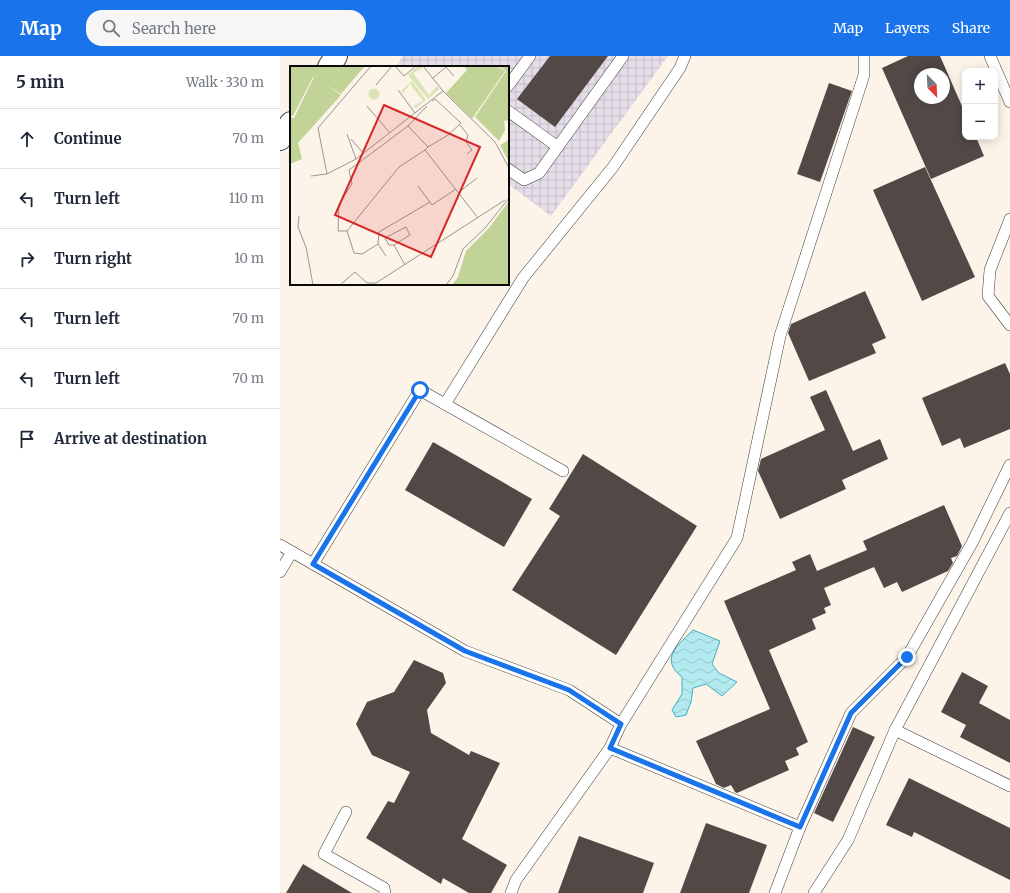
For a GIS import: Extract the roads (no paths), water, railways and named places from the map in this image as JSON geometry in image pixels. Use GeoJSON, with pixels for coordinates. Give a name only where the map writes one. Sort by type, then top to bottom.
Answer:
{"type":"FeatureCollection","features":[{"type":"Feature","properties":{"kind":"street"},"geometry":{"type":"LineString","coordinates":[[330,66],[336,56]]}},
{"type":"Feature","properties":{"kind":"street"},"geometry":{"type":"LineString","coordinates":[[280,139],[290,124]]}},
{"type":"Feature","properties":{"kind":"lane"},"geometry":{"type":"LineString","coordinates":[[509,85],[530,56]]}},
{"type":"Feature","properties":{"kind":"lane"},"geometry":{"type":"LineString","coordinates":[[509,170],[524,180],[539,173],[623,56]]}},
{"type":"Feature","properties":{"kind":"lane"},"geometry":{"type":"LineString","coordinates":[[445,404],[523,278],[613,167],[680,68],[686,56]]}},
{"type":"Feature","properties":{"kind":"lane"},"geometry":{"type":"LineString","coordinates":[[511,893],[516,880],[610,748],[621,724],[737,538],[780,336],[864,75],[864,56]]}},
{"type":"Feature","properties":{"kind":"lane"},"geometry":{"type":"LineString","coordinates":[[990,56],[1010,102]]}},
{"type":"Feature","properties":{"kind":"lane"},"geometry":{"type":"LineString","coordinates":[[509,112],[558,146]]}},
{"type":"Feature","properties":{"kind":"lane"},"geometry":{"type":"LineString","coordinates":[[1010,219],[990,270],[988,296],[1010,325]]}},
{"type":"Feature","properties":{"kind":"lane"},"geometry":{"type":"LineString","coordinates":[[313,564],[420,390],[563,471]]}},
{"type":"Feature","properties":{"kind":"lane"},"geometry":{"type":"LineString","coordinates":[[775,893],[800,827],[851,713],[907,657],[972,542],[1010,465]]}},
{"type":"Feature","properties":{"kind":"lane"},"geometry":{"type":"LineString","coordinates":[[814,893],[848,840],[895,730],[1007,526],[1010,513]]}},
{"type":"Feature","properties":{"kind":"lane"},"geometry":{"type":"LineString","coordinates":[[280,545],[465,651],[569,690],[621,724]]}},
{"type":"Feature","properties":{"kind":"lane"},"geometry":{"type":"LineString","coordinates":[[280,572],[292,552]]}},
{"type":"Feature","properties":{"kind":"lane"},"geometry":{"type":"LineString","coordinates":[[895,730],[1010,786]]}},
{"type":"Feature","properties":{"kind":"lane"},"geometry":{"type":"LineString","coordinates":[[610,748],[800,827]]}},
{"type":"Feature","properties":{"kind":"lane"},"geometry":{"type":"LineString","coordinates":[[346,812],[324,854],[384,888],[385,893]]}},
{"type":"Feature","properties":{"kind":"water"},"geometry":{"type":"Polygon","coordinates":[[[693,630],[720,641],[712,664],[719,673],[737,682],[722,696],[706,684],[693,688],[691,702],[686,715],[676,717],[672,710],[682,694],[682,677],[675,670],[671,658],[673,652],[693,630]]]}}]}
